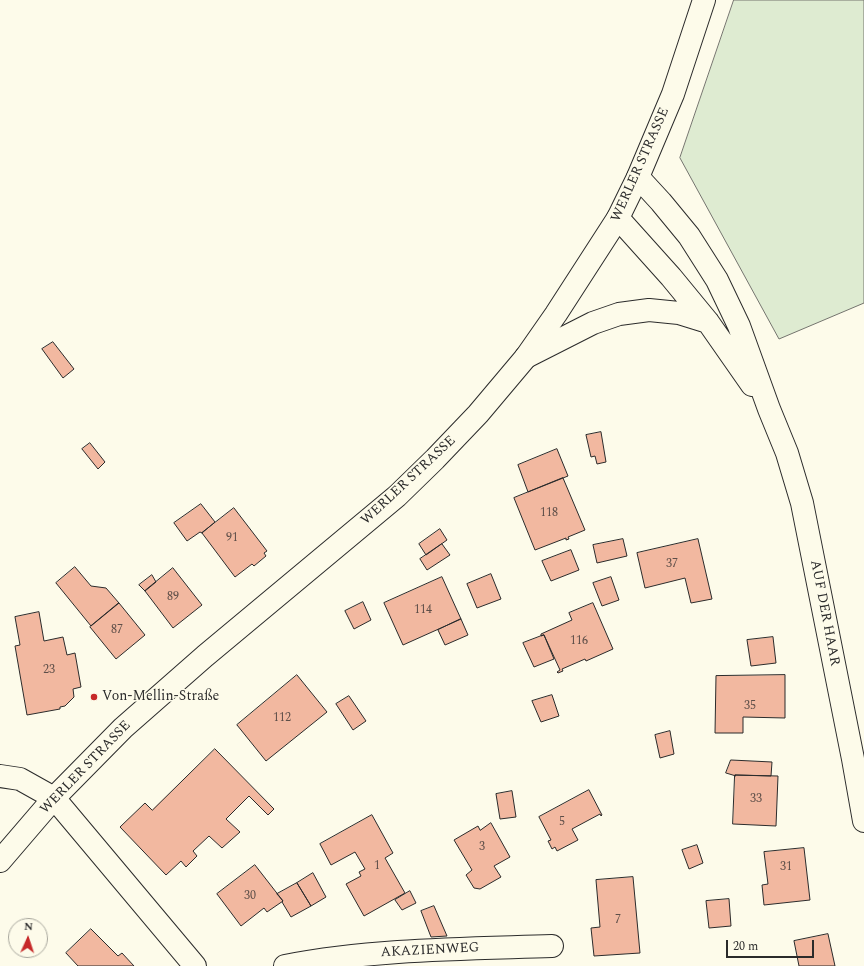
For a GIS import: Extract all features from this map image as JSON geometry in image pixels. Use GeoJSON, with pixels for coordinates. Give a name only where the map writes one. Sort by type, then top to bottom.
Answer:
{"type":"FeatureCollection","features":[{"type":"Feature","properties":{"kind":"street","name":"WERLER STRASSE"},"geometry":{"type":"LineString","coordinates":[[0,861],[54,798],[123,728],[149,704],[397,496],[478,414],[526,357],[556,314],[618,218],[638,177],[673,94],[702,7]]}},
{"type":"Feature","properties":{"kind":"street","name":"AUF DER HAAR"},"geometry":{"type":"LineString","coordinates":[[638,177],[689,236],[717,280],[739,326],[769,409],[787,453],[802,503],[864,821]]}},
{"type":"Feature","properties":{"kind":"street","name":"AUF DER HAAR"},"geometry":{"type":"LineString","coordinates":[[618,218],[671,277],[708,322],[769,409]]}},
{"type":"Feature","properties":{"kind":"street"},"geometry":{"type":"LineString","coordinates":[[526,357],[593,323],[619,314],[649,310],[679,312],[708,322]]}},
{"type":"Feature","properties":{"kind":"street"},"geometry":{"type":"LineString","coordinates":[[0,776],[20,779],[54,798],[195,966]]}},
{"type":"Feature","properties":{"kind":"street","name":"AKAZIENWEG"},"geometry":{"type":"LineString","coordinates":[[285,966],[366,954],[425,950],[552,946]]}},
{"type":"Feature","properties":{"kind":"green space"},"geometry":{"type":"Polygon","coordinates":[[[734,0],[864,0],[864,303],[779,339],[680,158],[734,0]]]}},
{"type":"Feature","properties":{"kind":"building"},"geometry":{"type":"Polygon","coordinates":[[[53,342],[74,369],[63,378],[42,349],[53,342]]]}},
{"type":"Feature","properties":{"kind":"building"},"geometry":{"type":"Polygon","coordinates":[[[601,432],[606,462],[597,464],[595,456],[591,457],[586,435],[601,432]]]}},
{"type":"Feature","properties":{"kind":"building"},"geometry":{"type":"Polygon","coordinates":[[[90,443],[105,462],[98,469],[82,449],[90,443]]]}},
{"type":"Feature","properties":{"kind":"building"},"geometry":{"type":"Polygon","coordinates":[[[557,449],[568,476],[528,492],[518,465],[557,449]]]}},
{"type":"Feature","properties":{"kind":"building"},"geometry":{"type":"Polygon","coordinates":[[[563,478],[585,530],[568,537],[569,539],[566,540],[566,538],[535,550],[514,498],[563,478]]]}},
{"type":"Feature","properties":{"kind":"building"},"geometry":{"type":"Polygon","coordinates":[[[201,504],[215,522],[202,533],[200,532],[187,541],[174,523],[201,504]]]}},
{"type":"Feature","properties":{"kind":"building"},"geometry":{"type":"Polygon","coordinates":[[[234,508],[267,551],[264,553],[266,556],[254,566],[252,564],[235,577],[202,533],[234,508]]]}},
{"type":"Feature","properties":{"kind":"building"},"geometry":{"type":"Polygon","coordinates":[[[440,529],[447,540],[426,555],[419,544],[440,529]]]}},
{"type":"Feature","properties":{"kind":"building"},"geometry":{"type":"Polygon","coordinates":[[[623,539],[627,556],[597,563],[593,545],[623,539]]]}},
{"type":"Feature","properties":{"kind":"building"},"geometry":{"type":"Polygon","coordinates":[[[698,539],[712,599],[691,603],[685,578],[645,588],[637,553],[698,539]]]}},
{"type":"Feature","properties":{"kind":"building"},"geometry":{"type":"Polygon","coordinates":[[[442,544],[450,555],[427,570],[420,559],[442,544]]]}},
{"type":"Feature","properties":{"kind":"building"},"geometry":{"type":"Polygon","coordinates":[[[571,550],[579,570],[551,581],[542,561],[571,550]]]}},
{"type":"Feature","properties":{"kind":"building"},"geometry":{"type":"Polygon","coordinates":[[[75,567],[91,586],[106,588],[119,603],[91,626],[56,583],[75,567]]]}},
{"type":"Feature","properties":{"kind":"building"},"geometry":{"type":"Polygon","coordinates":[[[173,568],[202,605],[173,628],[145,591],[173,568]]]}},
{"type":"Feature","properties":{"kind":"building"},"geometry":{"type":"Polygon","coordinates":[[[491,574],[501,599],[477,608],[467,584],[491,574]]]}},
{"type":"Feature","properties":{"kind":"building"},"geometry":{"type":"Polygon","coordinates":[[[152,575],[156,582],[145,591],[139,585],[152,575]]]}},
{"type":"Feature","properties":{"kind":"building"},"geometry":{"type":"Polygon","coordinates":[[[442,577],[461,619],[403,645],[384,603],[442,577]]]}},
{"type":"Feature","properties":{"kind":"building"},"geometry":{"type":"Polygon","coordinates":[[[611,577],[619,600],[602,606],[593,583],[611,577]]]}},
{"type":"Feature","properties":{"kind":"building"},"geometry":{"type":"Polygon","coordinates":[[[363,602],[371,620],[354,629],[345,611],[363,602]]]}},
{"type":"Feature","properties":{"kind":"building"},"geometry":{"type":"Polygon","coordinates":[[[119,603],[145,635],[116,659],[90,627],[119,603]]]}},
{"type":"Feature","properties":{"kind":"building"},"geometry":{"type":"Polygon","coordinates":[[[593,603],[613,649],[586,661],[585,659],[562,669],[563,671],[558,673],[557,672],[560,670],[544,635],[541,636],[541,634],[572,620],[569,613],[593,603]]]}},
{"type":"Feature","properties":{"kind":"building"},"geometry":{"type":"Polygon","coordinates":[[[39,612],[44,641],[63,637],[67,655],[75,653],[81,687],[73,689],[74,697],[65,706],[60,707],[60,709],[27,715],[15,646],[20,645],[15,617],[39,612]]]}},
{"type":"Feature","properties":{"kind":"building"},"geometry":{"type":"Polygon","coordinates":[[[461,619],[468,635],[445,645],[438,630],[461,619]]]}},
{"type":"Feature","properties":{"kind":"building"},"geometry":{"type":"Polygon","coordinates":[[[544,635],[554,659],[534,667],[523,643],[544,635]]]}},
{"type":"Feature","properties":{"kind":"building"},"geometry":{"type":"Polygon","coordinates":[[[773,637],[776,663],[751,666],[747,640],[773,637]]]}},
{"type":"Feature","properties":{"kind":"building"},"geometry":{"type":"Polygon","coordinates":[[[297,675],[327,712],[266,761],[237,725],[297,675]]]}},
{"type":"Feature","properties":{"kind":"building"},"geometry":{"type":"Polygon","coordinates":[[[785,675],[785,718],[743,717],[743,733],[715,733],[716,676],[785,675]]]}},
{"type":"Feature","properties":{"kind":"building"},"geometry":{"type":"Polygon","coordinates":[[[552,695],[559,716],[541,722],[532,701],[552,695]]]}},
{"type":"Feature","properties":{"kind":"building"},"geometry":{"type":"Polygon","coordinates":[[[349,696],[366,721],[353,730],[336,704],[349,696]]]}},
{"type":"Feature","properties":{"kind":"building"},"geometry":{"type":"Polygon","coordinates":[[[670,731],[674,754],[660,758],[655,735],[670,731]]]}},
{"type":"Feature","properties":{"kind":"building"},"geometry":{"type":"Polygon","coordinates":[[[215,749],[274,809],[268,815],[249,796],[226,819],[240,832],[222,848],[209,836],[193,851],[197,856],[186,867],[181,861],[166,875],[120,827],[145,803],[152,810],[215,749]]]}},
{"type":"Feature","properties":{"kind":"building"},"geometry":{"type":"Polygon","coordinates":[[[731,760],[772,762],[771,776],[735,775],[736,776],[726,773],[731,760]]]}},
{"type":"Feature","properties":{"kind":"building"},"geometry":{"type":"Polygon","coordinates":[[[735,775],[778,776],[776,826],[733,824],[735,775]]]}},
{"type":"Feature","properties":{"kind":"building"},"geometry":{"type":"Polygon","coordinates":[[[589,790],[602,815],[601,816],[600,814],[572,829],[578,840],[557,851],[555,847],[552,849],[548,841],[551,840],[539,817],[589,790]]]}},
{"type":"Feature","properties":{"kind":"building"},"geometry":{"type":"Polygon","coordinates":[[[512,791],[516,817],[500,819],[496,794],[512,791]]]}},
{"type":"Feature","properties":{"kind":"building"},"geometry":{"type":"Polygon","coordinates":[[[372,815],[393,853],[385,858],[405,893],[364,916],[346,884],[361,876],[359,872],[365,869],[355,852],[331,865],[320,844],[372,815]]]}},
{"type":"Feature","properties":{"kind":"building"},"geometry":{"type":"Polygon","coordinates":[[[491,823],[510,857],[494,866],[501,877],[480,889],[474,888],[466,875],[472,870],[454,840],[478,826],[480,830],[491,823]]]}},
{"type":"Feature","properties":{"kind":"building"},"geometry":{"type":"Polygon","coordinates":[[[697,845],[703,863],[689,869],[682,850],[697,845]]]}},
{"type":"Feature","properties":{"kind":"building"},"geometry":{"type":"Polygon","coordinates":[[[804,848],[810,900],[764,905],[762,885],[768,884],[764,852],[804,848]]]}},
{"type":"Feature","properties":{"kind":"building"},"geometry":{"type":"Polygon","coordinates":[[[255,865],[283,901],[267,912],[264,908],[241,926],[217,894],[255,865]]]}},
{"type":"Feature","properties":{"kind":"building"},"geometry":{"type":"Polygon","coordinates":[[[313,873],[326,897],[311,906],[297,883],[313,873]]]}},
{"type":"Feature","properties":{"kind":"building"},"geometry":{"type":"Polygon","coordinates":[[[633,877],[640,953],[594,956],[591,928],[600,927],[596,880],[633,877]]]}},
{"type":"Feature","properties":{"kind":"building"},"geometry":{"type":"Polygon","coordinates":[[[297,883],[311,906],[291,917],[282,902],[283,901],[277,894],[297,883]]]}},
{"type":"Feature","properties":{"kind":"building"},"geometry":{"type":"Polygon","coordinates":[[[410,891],[416,903],[402,910],[395,900],[410,891]]]}},
{"type":"Feature","properties":{"kind":"building"},"geometry":{"type":"Polygon","coordinates":[[[729,899],[731,926],[709,928],[706,901],[729,899]]]}},
{"type":"Feature","properties":{"kind":"building"},"geometry":{"type":"Polygon","coordinates":[[[434,906],[447,936],[431,937],[421,911],[434,906]]]}},
{"type":"Feature","properties":{"kind":"building"},"geometry":{"type":"Polygon","coordinates":[[[91,929],[118,956],[122,953],[134,966],[78,966],[66,953],[91,929]]]}},
{"type":"Feature","properties":{"kind":"building"},"geometry":{"type":"Polygon","coordinates":[[[828,934],[835,966],[799,966],[794,941],[828,934]]]}},
{"type":"Feature","properties":{"kind":"place","name":"Von-Mellin-Straße"},"geometry":{"type":"Point","coordinates":[94,697]}}]}
